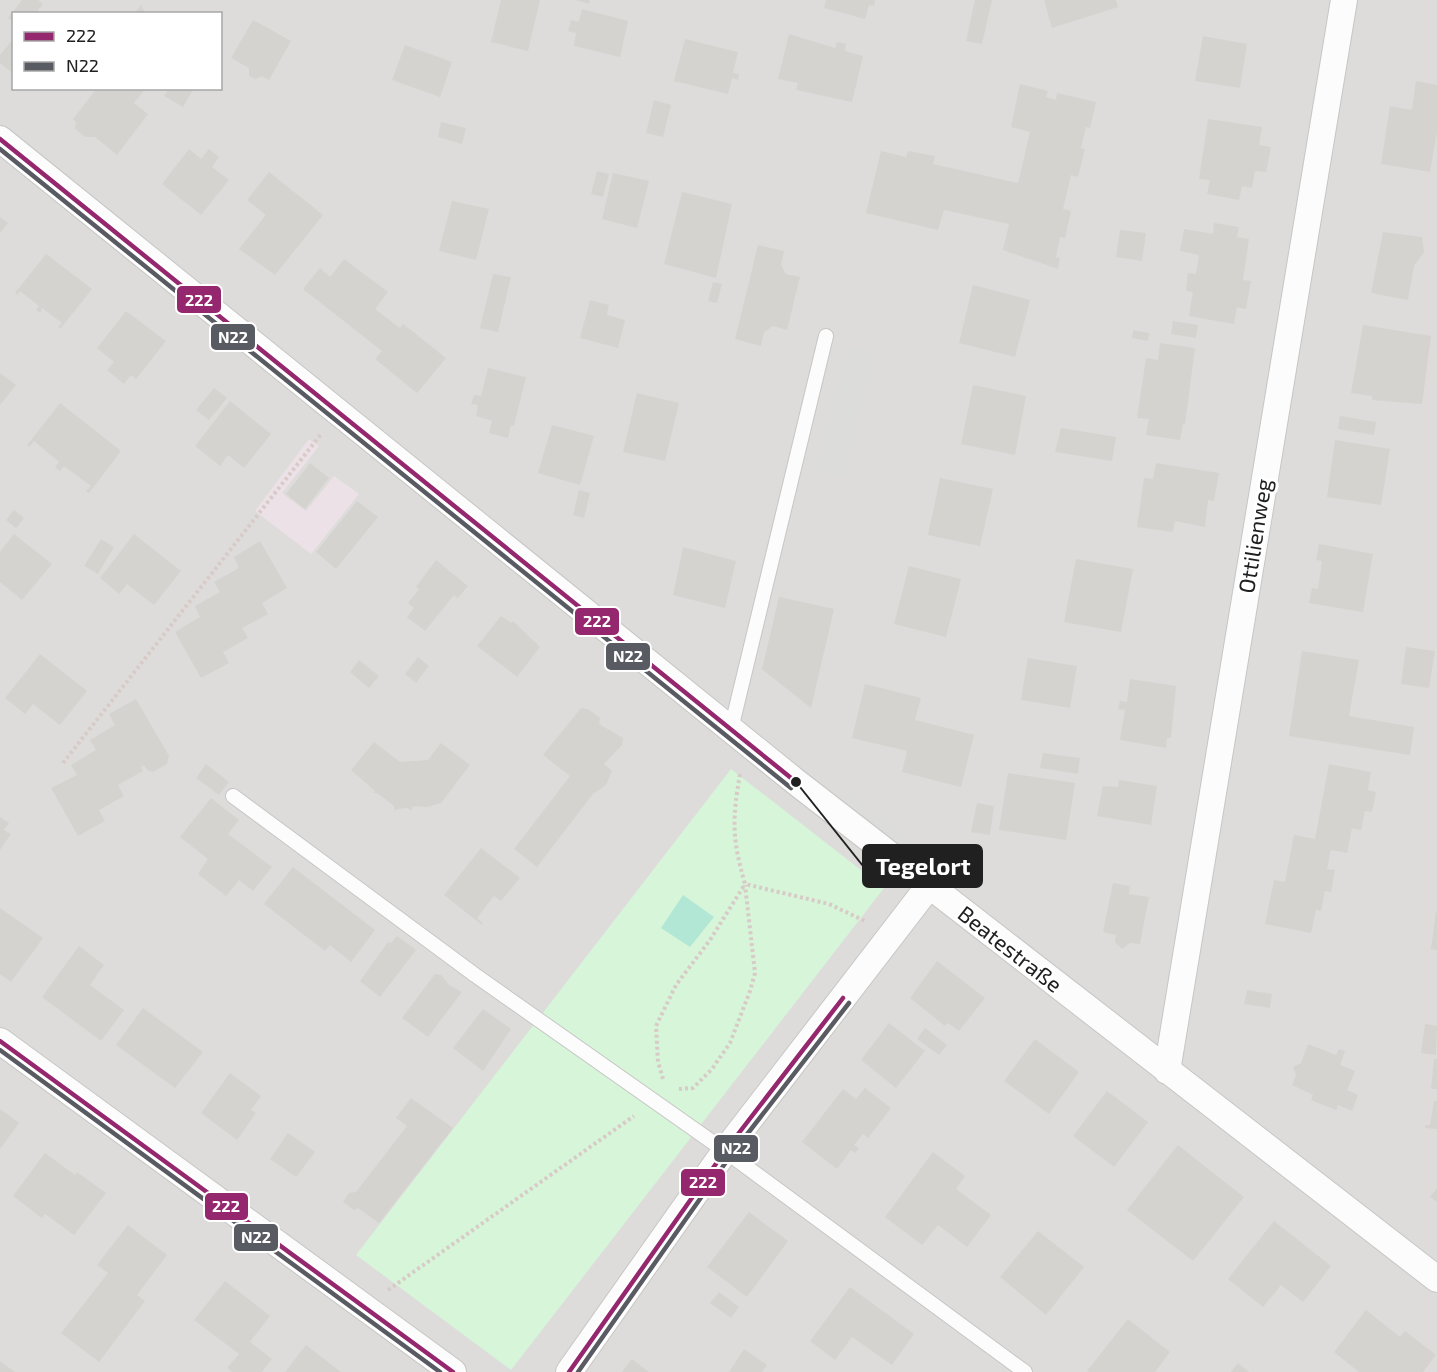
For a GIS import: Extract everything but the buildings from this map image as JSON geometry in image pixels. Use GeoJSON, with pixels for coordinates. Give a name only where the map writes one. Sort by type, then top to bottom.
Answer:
{"type":"FeatureCollection","features":[{"type":"Feature","properties":{"kind":"street","name":"Ottilienweg"},"geometry":{"type":"LineString","coordinates":[[1167,1071],[1344,0]]}},
{"type":"Feature","properties":{"kind":"street","name":"Beatestraße"},"geometry":{"type":"LineString","coordinates":[[0,139],[738,735],[929,886],[1437,1279]]}},
{"type":"Feature","properties":{"kind":"street"},"geometry":{"type":"LineString","coordinates":[[569,1372],[725,1151],[929,886]]}},
{"type":"Feature","properties":{"kind":"street"},"geometry":{"type":"LineString","coordinates":[[0,1041],[453,1372]]}},
{"type":"Feature","properties":{"kind":"lane"},"geometry":{"type":"LineString","coordinates":[[738,735],[826,336]]}},
{"type":"Feature","properties":{"kind":"lane"},"geometry":{"type":"LineString","coordinates":[[234,796],[475,975],[656,1101],[1024,1372]]}},
{"type":"Feature","properties":{"kind":"path"},"geometry":{"type":"LineString","coordinates":[[63,763],[339,412]]}},
{"type":"Feature","properties":{"kind":"path"},"geometry":{"type":"LineString","coordinates":[[365,1306],[656,1101],[666,1090],[693,1088],[712,1069],[730,1043],[755,973],[745,884],[737,855],[733,818],[738,735]]}},
{"type":"Feature","properties":{"kind":"path"},"geometry":{"type":"LineString","coordinates":[[745,884],[829,904],[892,933]]}},
{"type":"Feature","properties":{"kind":"path"},"geometry":{"type":"LineString","coordinates":[[666,1090],[658,1062],[656,1026],[676,985],[710,940],[745,884]]}},
{"type":"Feature","properties":{"kind":"shaded area"},"geometry":{"type":"Polygon","coordinates":[[[0,0],[1437,0],[1437,1372],[0,1372],[0,0]]]}},
{"type":"Feature","properties":{"kind":"shaded area"},"geometry":{"type":"Polygon","coordinates":[[[847,346],[875,350],[843,477],[816,471],[847,346]]]}},
{"type":"Feature","properties":{"kind":"shaded area"},"geometry":{"type":"Polygon","coordinates":[[[309,439],[319,446],[282,493],[306,511],[334,476],[359,494],[311,554],[255,511],[309,439]]]}},
{"type":"Feature","properties":{"kind":"shaded area"},"geometry":{"type":"Polygon","coordinates":[[[846,791],[956,874],[950,882],[840,798],[846,791]]]}},
{"type":"Feature","properties":{"kind":"green space"},"geometry":{"type":"Polygon","coordinates":[[[731,769],[884,888],[511,1370],[356,1255],[731,769]]]}},
{"type":"Feature","properties":{"kind":"green space"},"geometry":{"type":"Polygon","coordinates":[[[683,895],[714,917],[690,947],[661,928],[683,895]]]}},
{"type":"Feature","properties":{"kind":"transit line","name":"222"},"geometry":{"type":"LineString","coordinates":[[0,139],[796,782]]}},
{"type":"Feature","properties":{"kind":"transit line","name":"N22"},"geometry":{"type":"LineString","coordinates":[[0,149],[791,788]]}},
{"type":"Feature","properties":{"kind":"transit line","name":"222"},"geometry":{"type":"LineString","coordinates":[[569,1372],[725,1151],[843,998]]}},
{"type":"Feature","properties":{"kind":"transit line","name":"N22"},"geometry":{"type":"LineString","coordinates":[[578,1372],[731,1155],[849,1003]]}},
{"type":"Feature","properties":{"kind":"transit line","name":"222"},"geometry":{"type":"LineString","coordinates":[[0,1041],[453,1372]]}},
{"type":"Feature","properties":{"kind":"transit line","name":"N22"},"geometry":{"type":"LineString","coordinates":[[0,1050],[440,1372]]}},
{"type":"Feature","properties":{"kind":"place","name":"Tegelort"},"geometry":{"type":"Point","coordinates":[796,782]}}]}
